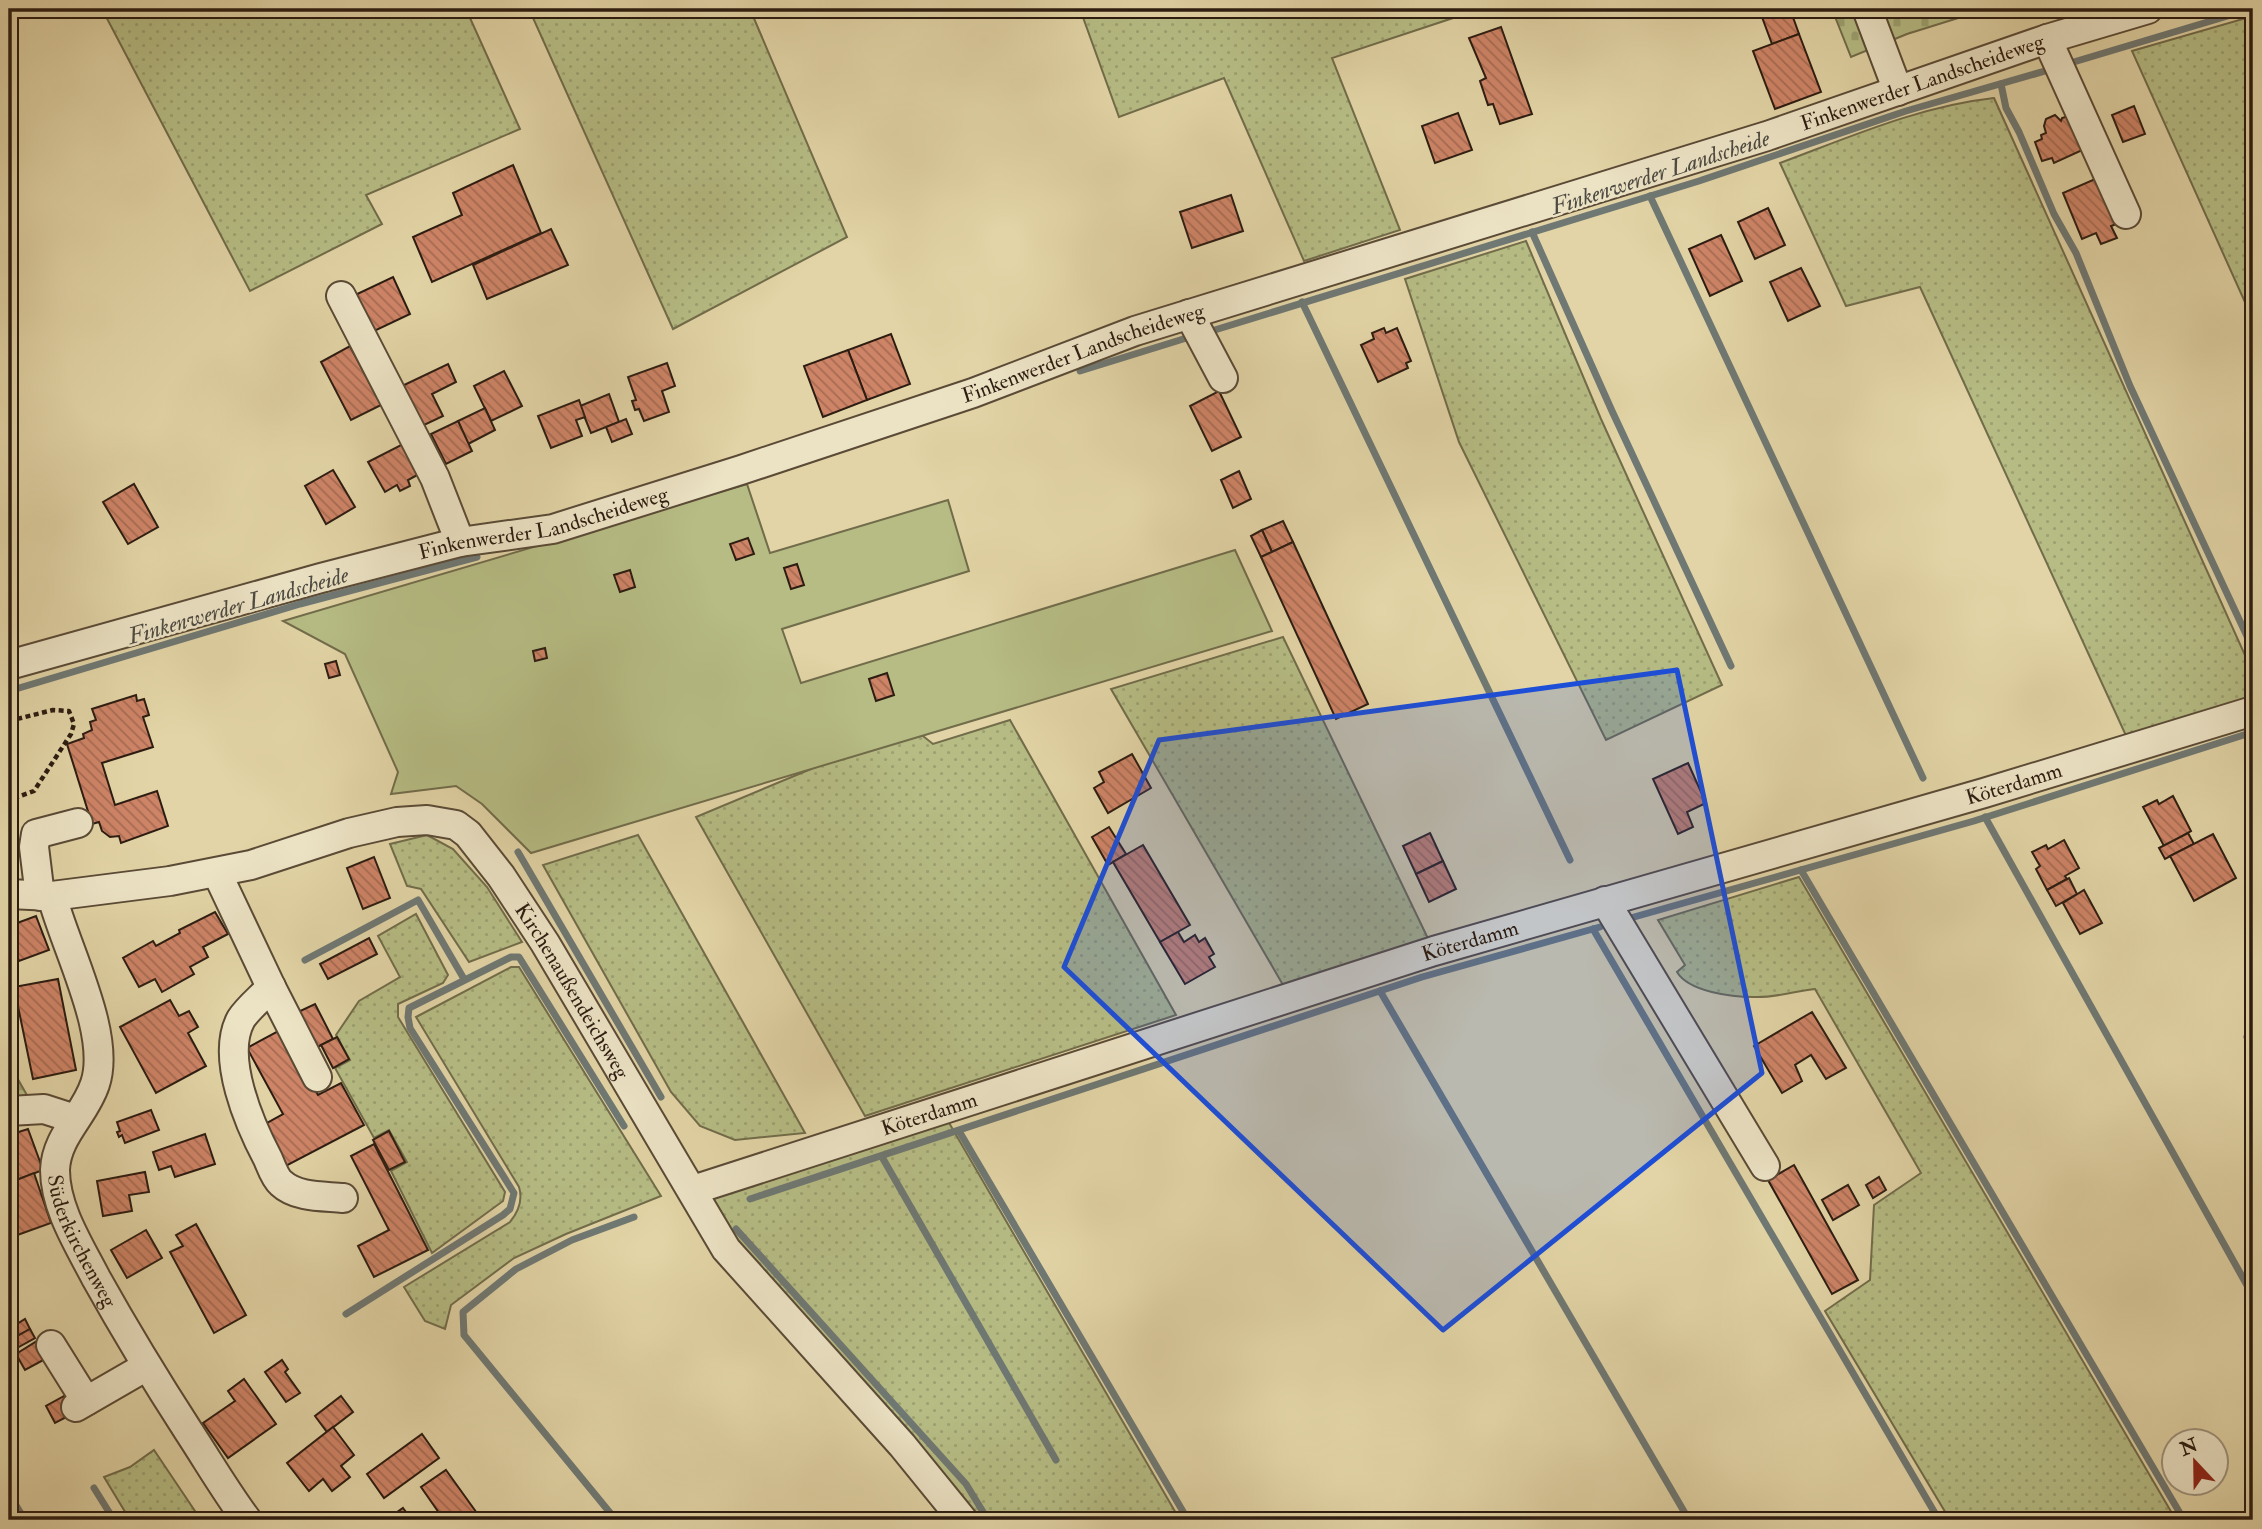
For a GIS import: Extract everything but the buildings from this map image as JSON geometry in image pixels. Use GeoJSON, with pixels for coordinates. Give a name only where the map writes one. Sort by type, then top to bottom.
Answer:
{"type":"FeatureCollection","features":[{"type":"Feature","properties":{"kind":"street"},"geometry":{"type":"LineString","coordinates":[[1867,9],[1898,91]]}},
{"type":"Feature","properties":{"kind":"street","name":"Finkenwerder Landscheideweg"},"geometry":{"type":"LineString","coordinates":[[9,665],[460,542],[553,529],[973,393],[1135,331],[1196,328],[1898,91],[2056,61],[2148,9]]}},
{"type":"Feature","properties":{"kind":"street"},"geometry":{"type":"LineString","coordinates":[[2056,61],[2126,214]]}},
{"type":"Feature","properties":{"kind":"street"},"geometry":{"type":"LineString","coordinates":[[341,296],[435,478],[460,542]]}},
{"type":"Feature","properties":{"kind":"street"},"geometry":{"type":"LineString","coordinates":[[1196,328],[1223,378]]}},
{"type":"Feature","properties":{"kind":"street","name":"Köterdamm"},"geometry":{"type":"LineString","coordinates":[[693,1190],[1434,951],[1984,793],[2253,711]]}},
{"type":"Feature","properties":{"kind":"street","name":"Kirchenaußendeichsweg"},"geometry":{"type":"LineString","coordinates":[[9,894],[46,896],[217,873],[349,833],[397,822],[428,820],[456,825],[468,834],[501,876],[545,943],[726,1249],[902,1445],[962,1520]]}},
{"type":"Feature","properties":{"kind":"street","name":"Süderkirchenweg"},"geometry":{"type":"LineString","coordinates":[[78,823],[36,834],[34,847],[46,896],[91,1014],[99,1056],[95,1086],[64,1137],[57,1156],[55,1170],[59,1195],[80,1248],[147,1366],[247,1520]]}},
{"type":"Feature","properties":{"kind":"street"},"geometry":{"type":"LineString","coordinates":[[217,873],[317,1077]]}},
{"type":"Feature","properties":{"kind":"street"},"geometry":{"type":"LineString","coordinates":[[1605,901],[1765,1166]]}},
{"type":"Feature","properties":{"kind":"street"},"geometry":{"type":"LineString","coordinates":[[271,987],[241,1019],[235,1038],[236,1075],[244,1106],[254,1134],[280,1183],[312,1196],[344,1198]]}},
{"type":"Feature","properties":{"kind":"street"},"geometry":{"type":"LineString","coordinates":[[9,1111],[44,1109],[75,1119]]}},
{"type":"Feature","properties":{"kind":"street"},"geometry":{"type":"LineString","coordinates":[[51,1345],[81,1404],[147,1366]]}},
{"type":"Feature","properties":{"kind":"path"},"geometry":{"type":"LineString","coordinates":[[1909,9],[1911,14],[1924,9]]}},
{"type":"Feature","properties":{"kind":"path"},"geometry":{"type":"LineString","coordinates":[[9,721],[53,710],[69,711],[74,723],[71,734],[34,791],[9,800]]}},
{"type":"Feature","properties":{"kind":"highlighted area"},"geometry":{"type":"Polygon","coordinates":[[[1677,670],[1762,1073],[1443,1330],[1064,967],[1159,740],[1677,670]]]}},
{"type":"Feature","properties":{"kind":"green space"},"geometry":{"type":"Polygon","coordinates":[[[102,9],[466,9],[520,129],[366,195],[382,224],[250,291],[102,9]]]}},
{"type":"Feature","properties":{"kind":"green space"},"geometry":{"type":"Polygon","coordinates":[[[529,9],[750,9],[847,237],[673,329],[529,9]]]}},
{"type":"Feature","properties":{"kind":"green space"},"geometry":{"type":"Polygon","coordinates":[[[1080,9],[1450,9],[1453,18],[1332,58],[1400,230],[1304,261],[1224,78],[1119,117],[1080,9]]]}},
{"type":"Feature","properties":{"kind":"green space"},"geometry":{"type":"Polygon","coordinates":[[[1832,9],[1987,9],[1907,34],[1851,57],[1832,9]]]}},
{"type":"Feature","properties":{"kind":"green space"},"geometry":{"type":"Polygon","coordinates":[[[2253,16],[2253,320],[2132,51],[2253,16]]]}},
{"type":"Feature","properties":{"kind":"green space"},"geometry":{"type":"Polygon","coordinates":[[[1994,98],[2253,673],[2253,698],[2128,740],[1920,287],[1846,306],[1780,163],[1912,115],[1994,98]]]}},
{"type":"Feature","properties":{"kind":"green space"},"geometry":{"type":"Polygon","coordinates":[[[1526,241],[1601,419],[1722,685],[1606,740],[1459,442],[1405,279],[1526,241]]]}},
{"type":"Feature","properties":{"kind":"green space"},"geometry":{"type":"Polygon","coordinates":[[[747,484],[770,553],[948,500],[969,571],[782,629],[801,683],[1235,550],[1272,631],[531,853],[482,804],[456,786],[391,794],[398,772],[345,654],[283,621],[747,484]]]}},
{"type":"Feature","properties":{"kind":"green space"},"geometry":{"type":"Polygon","coordinates":[[[1283,637],[1434,951],[1290,997],[1111,689],[1283,637]]]}},
{"type":"Feature","properties":{"kind":"green space"},"geometry":{"type":"Polygon","coordinates":[[[1010,720],[1176,1015],[865,1116],[696,817],[823,764],[918,732],[933,744],[1010,720]]]}},
{"type":"Feature","properties":{"kind":"green space"},"geometry":{"type":"Polygon","coordinates":[[[427,835],[453,849],[487,887],[522,942],[469,962],[421,889],[407,886],[390,844],[427,835]]]}},
{"type":"Feature","properties":{"kind":"green space"},"geometry":{"type":"Polygon","coordinates":[[[638,835],[805,1133],[735,1140],[700,1126],[671,1092],[543,865],[638,835]]]}},
{"type":"Feature","properties":{"kind":"green space"},"geometry":{"type":"Polygon","coordinates":[[[1799,877],[2160,1493],[2160,1498],[2163,1498],[2176,1520],[1950,1520],[1825,1311],[1870,1280],[1874,1205],[1921,1173],[1815,989],[1762,997],[1734,996],[1701,989],[1683,979],[1677,972],[1685,965],[1658,920],[1799,877]]]}},
{"type":"Feature","properties":{"kind":"green space"},"geometry":{"type":"Polygon","coordinates":[[[416,914],[448,975],[443,983],[398,1004],[398,1017],[505,1192],[503,1201],[432,1253],[391,1171],[407,1162],[389,1130],[374,1138],[335,1068],[350,1060],[336,1035],[359,1001],[400,977],[378,936],[416,914]]]}},
{"type":"Feature","properties":{"kind":"green space"},"geometry":{"type":"Polygon","coordinates":[[[511,967],[519,967],[661,1196],[514,1258],[451,1305],[445,1329],[425,1321],[404,1287],[510,1222],[516,1214],[521,1196],[519,1187],[416,1017],[511,967]]]}},
{"type":"Feature","properties":{"kind":"green space"},"geometry":{"type":"Polygon","coordinates":[[[9,1019],[11,1067],[28,1097],[9,1100],[9,1019]]]}},
{"type":"Feature","properties":{"kind":"green space"},"geometry":{"type":"Polygon","coordinates":[[[941,1109],[1180,1520],[963,1520],[693,1190],[941,1109]]]}},
{"type":"Feature","properties":{"kind":"green space"},"geometry":{"type":"Polygon","coordinates":[[[154,1450],[201,1520],[130,1520],[104,1477],[130,1467],[154,1450]]]}},
{"type":"Feature","properties":{"kind":"waterway","name":"Finkenwerder Landscheide"},"geometry":{"type":"LineString","coordinates":[[2067,64],[2251,9]]}},
{"type":"Feature","properties":{"kind":"waterway","name":"Finkenwerder Landscheide"},"geometry":{"type":"LineString","coordinates":[[1205,333],[1699,181],[1906,111],[2052,69]]}},
{"type":"Feature","properties":{"kind":"waterway"},"geometry":{"type":"LineString","coordinates":[[2001,84],[2006,108],[2054,214],[2076,253],[2130,386],[2253,649]]}},
{"type":"Feature","properties":{"kind":"waterway"},"geometry":{"type":"LineString","coordinates":[[1650,196],[1923,778]]}},
{"type":"Feature","properties":{"kind":"waterway"},"geometry":{"type":"LineString","coordinates":[[1532,232],[1731,666]]}},
{"type":"Feature","properties":{"kind":"waterway"},"geometry":{"type":"LineString","coordinates":[[1302,302],[1570,860]]}},
{"type":"Feature","properties":{"kind":"waterway","name":"Finkenwerder Landscheide"},"geometry":{"type":"LineString","coordinates":[[1080,371],[1193,336]]}},
{"type":"Feature","properties":{"kind":"waterway","name":"Finkenwerder Landscheide"},"geometry":{"type":"LineString","coordinates":[[9,691],[300,604],[477,557]]}},
{"type":"Feature","properties":{"kind":"waterway"},"geometry":{"type":"LineString","coordinates":[[1627,919],[1974,821],[2253,732]]}},
{"type":"Feature","properties":{"kind":"waterway"},"geometry":{"type":"LineString","coordinates":[[1985,817],[2253,1296]]}},
{"type":"Feature","properties":{"kind":"waterway"},"geometry":{"type":"LineString","coordinates":[[518,852],[661,1097]]}},
{"type":"Feature","properties":{"kind":"waterway"},"geometry":{"type":"LineString","coordinates":[[1801,870],[2184,1520]]}},
{"type":"Feature","properties":{"kind":"waterway"},"geometry":{"type":"LineString","coordinates":[[305,960],[418,900],[464,979]]}},
{"type":"Feature","properties":{"kind":"waterway"},"geometry":{"type":"LineString","coordinates":[[750,1199],[1422,977],[1600,927]]}},
{"type":"Feature","properties":{"kind":"waterway"},"geometry":{"type":"LineString","coordinates":[[1593,929],[1939,1520]]}},
{"type":"Feature","properties":{"kind":"waterway"},"geometry":{"type":"LineString","coordinates":[[346,1314],[503,1215],[510,1209],[514,1193],[410,1028],[409,1008],[511,957],[519,957],[624,1126]]}},
{"type":"Feature","properties":{"kind":"waterway"},"geometry":{"type":"LineString","coordinates":[[1380,991],[1689,1520]]}},
{"type":"Feature","properties":{"kind":"waterway"},"geometry":{"type":"LineString","coordinates":[[2247,1037],[2253,1047]]}},
{"type":"Feature","properties":{"kind":"waterway"},"geometry":{"type":"LineString","coordinates":[[959,1131],[1188,1520]]}},
{"type":"Feature","properties":{"kind":"waterway"},"geometry":{"type":"LineString","coordinates":[[882,1157],[1056,1460]]}},
{"type":"Feature","properties":{"kind":"waterway"},"geometry":{"type":"LineString","coordinates":[[616,1520],[464,1335],[463,1312],[516,1269],[572,1240],[634,1217]]}},
{"type":"Feature","properties":{"kind":"waterway"},"geometry":{"type":"LineString","coordinates":[[736,1229],[966,1484],[988,1520]]}},
{"type":"Feature","properties":{"kind":"waterway"},"geometry":{"type":"LineString","coordinates":[[94,1488],[114,1520]]}},
{"type":"Feature","properties":{"kind":"waterway"},"geometry":{"type":"LineString","coordinates":[[9,1494],[25,1520]]}}]}
